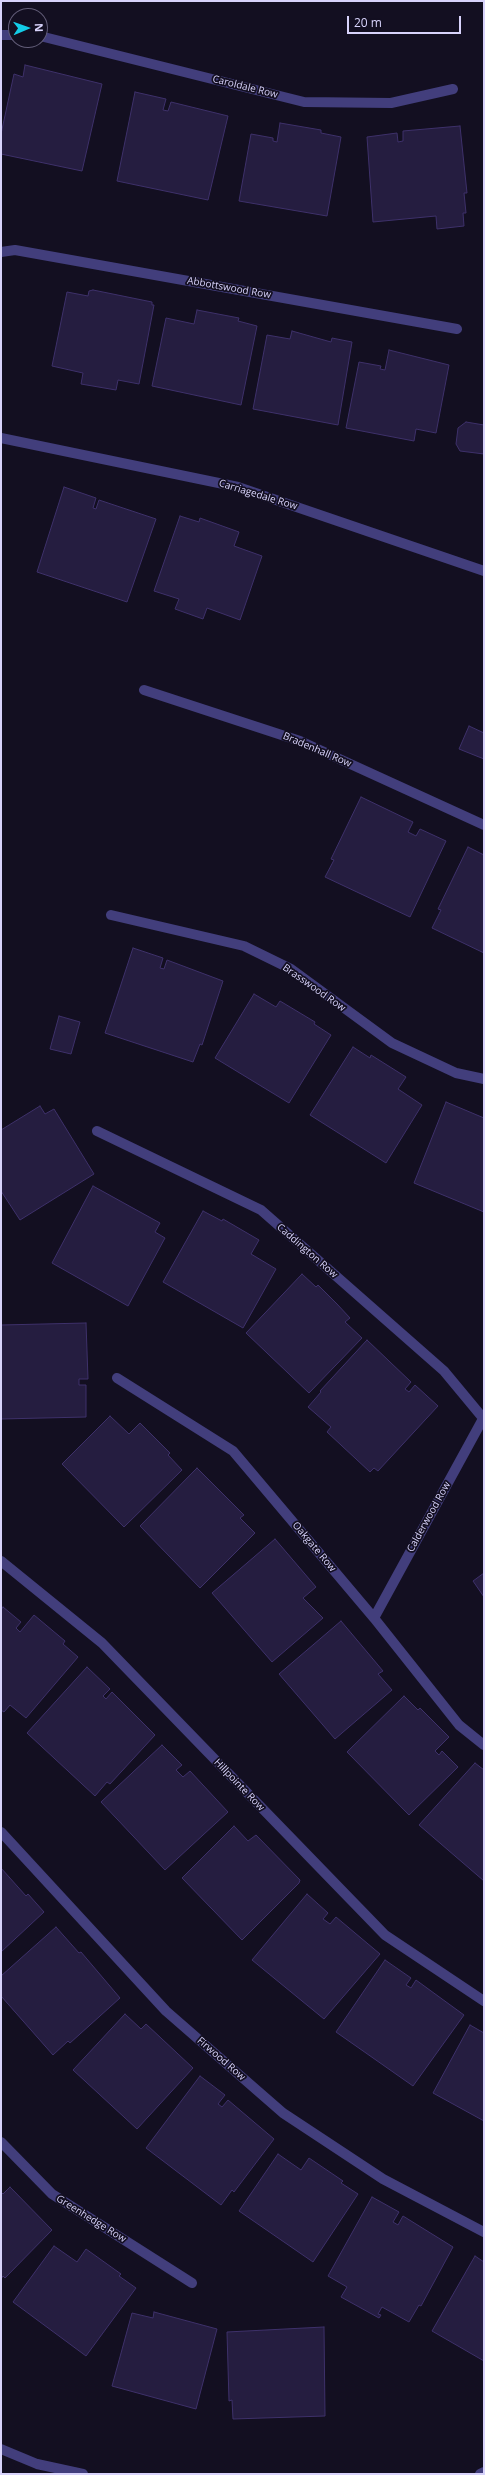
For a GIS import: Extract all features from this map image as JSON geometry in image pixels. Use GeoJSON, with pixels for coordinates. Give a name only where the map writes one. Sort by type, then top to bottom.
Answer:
{"type":"FeatureCollection","features":[{"type":"Feature","properties":{"kind":"street","name":"Caroldale Row"},"geometry":{"type":"LineString","coordinates":[[48,38],[304,102],[391,103],[453,89]]}},
{"type":"Feature","properties":{"kind":"street","name":"Abbottswood Row"},"geometry":{"type":"LineString","coordinates":[[1,252],[15,250],[457,329]]}},
{"type":"Feature","properties":{"kind":"street","name":"Carriagedale Row"},"geometry":{"type":"LineString","coordinates":[[1,438],[238,487],[484,571]]}},
{"type":"Feature","properties":{"kind":"street","name":"Bradenhall Row"},"geometry":{"type":"LineString","coordinates":[[144,690],[300,741],[484,825]]}},
{"type":"Feature","properties":{"kind":"street","name":"Brasswood Row"},"geometry":{"type":"LineString","coordinates":[[111,915],[244,946],[291,969],[392,1043],[456,1074],[484,1079]]}},
{"type":"Feature","properties":{"kind":"street","name":"Caddington Row"},"geometry":{"type":"LineString","coordinates":[[97,1131],[261,1210],[444,1371],[483,1418]]}},
{"type":"Feature","properties":{"kind":"street","name":"Oakgate Row"},"geometry":{"type":"LineString","coordinates":[[117,1378],[233,1451],[374,1618],[459,1725],[484,1745]]}},
{"type":"Feature","properties":{"kind":"street","name":"Calderwood Row"},"geometry":{"type":"LineString","coordinates":[[374,1618],[483,1418]]}},
{"type":"Feature","properties":{"kind":"street","name":"Hillpointe Row"},"geometry":{"type":"LineString","coordinates":[[1,1561],[102,1643],[385,1935],[484,2000]]}},
{"type":"Feature","properties":{"kind":"street","name":"Firwood Row"},"geometry":{"type":"LineString","coordinates":[[1,1832],[166,2011],[283,2113],[384,2179],[484,2232]]}},
{"type":"Feature","properties":{"kind":"street","name":"Greenhedge Row"},"geometry":{"type":"LineString","coordinates":[[1,2142],[52,2194],[192,2283]]}},
{"type":"Feature","properties":{"kind":"street"},"geometry":{"type":"LineString","coordinates":[[1,2448],[37,2464],[83,2474]]}},
{"type":"Feature","properties":{"kind":"street"},"geometry":{"type":"LineString","coordinates":[[480,2474],[484,2472]]}},
{"type":"Feature","properties":{"kind":"building"},"geometry":{"type":"Polygon","coordinates":[[[25,65],[102,84],[82,171],[1,154],[1,134],[14,74],[23,77],[25,65]]]}},
{"type":"Feature","properties":{"kind":"building"},"geometry":{"type":"Polygon","coordinates":[[[135,92],[166,99],[163,110],[168,111],[171,102],[228,116],[208,200],[117,181],[135,92]]]}},
{"type":"Feature","properties":{"kind":"building"},"geometry":{"type":"Polygon","coordinates":[[[280,123],[321,130],[321,133],[341,137],[327,216],[239,201],[251,134],[273,138],[273,141],[277,142],[280,123]]]}},
{"type":"Feature","properties":{"kind":"building"},"geometry":{"type":"Polygon","coordinates":[[[460,126],[467,193],[464,193],[466,213],[463,213],[464,226],[437,229],[436,216],[373,222],[367,137],[397,133],[398,142],[403,141],[403,131],[460,126]]]}},
{"type":"Feature","properties":{"kind":"building"},"geometry":{"type":"Polygon","coordinates":[[[93,290],[152,302],[152,305],[154,305],[139,384],[118,380],[116,390],[81,384],[83,373],[52,366],[67,292],[88,296],[89,291],[93,290]]]}},
{"type":"Feature","properties":{"kind":"building"},"geometry":{"type":"Polygon","coordinates":[[[197,310],[239,318],[238,321],[257,326],[241,405],[152,386],[166,318],[194,324],[197,310]]]}},
{"type":"Feature","properties":{"kind":"building"},"geometry":{"type":"Polygon","coordinates":[[[292,331],[331,342],[332,338],[352,342],[338,425],[253,409],[267,335],[290,339],[292,331]]]}},
{"type":"Feature","properties":{"kind":"building"},"geometry":{"type":"Polygon","coordinates":[[[389,350],[449,365],[436,433],[416,429],[414,441],[346,428],[359,362],[381,366],[380,369],[385,370],[389,350]]]}},
{"type":"Feature","properties":{"kind":"building"},"geometry":{"type":"Polygon","coordinates":[[[466,422],[484,425],[484,454],[460,451],[456,444],[458,428],[466,422]]]}},
{"type":"Feature","properties":{"kind":"building"},"geometry":{"type":"Polygon","coordinates":[[[64,487],[96,498],[93,508],[96,509],[99,500],[156,519],[127,602],[37,572],[64,487]]]}},
{"type":"Feature","properties":{"kind":"building"},"geometry":{"type":"Polygon","coordinates":[[[180,516],[199,522],[200,518],[239,532],[234,546],[262,556],[240,620],[207,608],[203,619],[175,609],[179,599],[154,591],[180,516]]]}},
{"type":"Feature","properties":{"kind":"building"},"geometry":{"type":"Polygon","coordinates":[[[469,726],[484,733],[484,759],[459,749],[469,726]]]}},
{"type":"Feature","properties":{"kind":"building"},"geometry":{"type":"Polygon","coordinates":[[[361,797],[413,822],[408,832],[416,836],[420,829],[446,841],[410,917],[325,877],[334,860],[331,859],[361,797]]]}},
{"type":"Feature","properties":{"kind":"building"},"geometry":{"type":"Polygon","coordinates":[[[468,847],[484,855],[484,953],[432,928],[441,910],[438,909],[468,847]]]}},
{"type":"Feature","properties":{"kind":"building"},"geometry":{"type":"Polygon","coordinates":[[[133,948],[163,958],[160,968],[164,969],[167,960],[223,981],[202,1045],[200,1044],[193,1062],[105,1033],[133,948]]]}},
{"type":"Feature","properties":{"kind":"building"},"geometry":{"type":"Polygon","coordinates":[[[254,994],[276,1007],[280,1001],[315,1022],[314,1024],[331,1035],[289,1103],[215,1058],[254,994]]]}},
{"type":"Feature","properties":{"kind":"building"},"geometry":{"type":"Polygon","coordinates":[[[59,1016],[80,1022],[71,1054],[50,1049],[59,1016]]]}},
{"type":"Feature","properties":{"kind":"building"},"geometry":{"type":"Polygon","coordinates":[[[353,1047],[370,1058],[371,1055],[406,1077],[398,1089],[422,1105],[386,1163],[310,1115],[353,1047]]]}},
{"type":"Feature","properties":{"kind":"building"},"geometry":{"type":"Polygon","coordinates":[[[446,1102],[484,1118],[484,1212],[414,1183],[446,1102]]]}},
{"type":"Feature","properties":{"kind":"building"},"geometry":{"type":"Polygon","coordinates":[[[40,1106],[45,1114],[54,1109],[94,1174],[20,1220],[1,1191],[1,1130],[40,1106]]]}},
{"type":"Feature","properties":{"kind":"building"},"geometry":{"type":"Polygon","coordinates":[[[93,1186],[160,1223],[155,1232],[165,1238],[128,1306],[52,1263],[93,1186]]]}},
{"type":"Feature","properties":{"kind":"building"},"geometry":{"type":"Polygon","coordinates":[[[203,1211],[222,1221],[223,1219],[259,1240],[251,1254],[276,1269],[243,1328],[163,1282],[203,1211]]]}},
{"type":"Feature","properties":{"kind":"building"},"geometry":{"type":"Polygon","coordinates":[[[302,1274],[316,1287],[318,1285],[337,1304],[350,1318],[345,1322],[362,1338],[309,1393],[246,1333],[302,1274]]]}},
{"type":"Feature","properties":{"kind":"building"},"geometry":{"type":"Polygon","coordinates":[[[86,1323],[88,1379],[79,1379],[79,1385],[86,1385],[86,1417],[1,1419],[1,1325],[86,1323]]]}},
{"type":"Feature","properties":{"kind":"building"},"geometry":{"type":"Polygon","coordinates":[[[367,1340],[411,1382],[405,1389],[409,1392],[415,1385],[438,1406],[378,1471],[374,1468],[370,1472],[327,1432],[331,1427],[308,1407],[321,1392],[320,1391],[367,1340]]]}},
{"type":"Feature","properties":{"kind":"building"},"geometry":{"type":"Polygon","coordinates":[[[110,1416],[129,1434],[140,1423],[170,1453],[168,1455],[182,1470],[124,1527],[62,1464],[110,1416]]]}},
{"type":"Feature","properties":{"kind":"building"},"geometry":{"type":"Polygon","coordinates":[[[197,1468],[244,1515],[240,1518],[255,1533],[200,1588],[140,1526],[197,1468]]]}},
{"type":"Feature","properties":{"kind":"building"},"geometry":{"type":"Polygon","coordinates":[[[275,1539],[316,1587],[303,1598],[323,1618],[272,1662],[212,1593],[275,1539]]]}},
{"type":"Feature","properties":{"kind":"building"},"geometry":{"type":"Polygon","coordinates":[[[484,1573],[484,1597],[473,1581],[484,1573]]]}},
{"type":"Feature","properties":{"kind":"building"},"geometry":{"type":"Polygon","coordinates":[[[3,1607],[21,1622],[16,1628],[20,1632],[34,1615],[65,1641],[63,1644],[78,1657],[26,1718],[10,1705],[4,1712],[1,1710],[1,1610],[3,1607]]]}},
{"type":"Feature","properties":{"kind":"building"},"geometry":{"type":"Polygon","coordinates":[[[341,1621],[383,1671],[378,1674],[392,1690],[335,1739],[279,1674],[341,1621]]]}},
{"type":"Feature","properties":{"kind":"building"},"geometry":{"type":"Polygon","coordinates":[[[87,1667],[110,1689],[103,1696],[106,1699],[112,1692],[155,1735],[110,1784],[107,1782],[95,1796],[27,1733],[87,1667]]]}},
{"type":"Feature","properties":{"kind":"building"},"geometry":{"type":"Polygon","coordinates":[[[404,1696],[418,1710],[420,1708],[449,1737],[435,1751],[439,1755],[442,1751],[458,1767],[409,1815],[347,1752],[404,1696]]]}},
{"type":"Feature","properties":{"kind":"building"},"geometry":{"type":"Polygon","coordinates":[[[162,1745],[182,1765],[176,1770],[183,1777],[190,1771],[228,1812],[165,1870],[101,1802],[162,1745]]]}},
{"type":"Feature","properties":{"kind":"building"},"geometry":{"type":"Polygon","coordinates":[[[475,1763],[484,1770],[484,1881],[419,1825],[475,1763]]]}},
{"type":"Feature","properties":{"kind":"building"},"geometry":{"type":"Polygon","coordinates":[[[234,1826],[248,1841],[256,1835],[300,1880],[299,1883],[242,1940],[182,1878],[234,1826]]]}},
{"type":"Feature","properties":{"kind":"building"},"geometry":{"type":"Polygon","coordinates":[[[1,1868],[26,1896],[28,1894],[44,1912],[1,1952],[1,1868]]]}},
{"type":"Feature","properties":{"kind":"building"},"geometry":{"type":"Polygon","coordinates":[[[307,1894],[328,1913],[323,1919],[330,1924],[336,1917],[380,1954],[324,2019],[252,1960],[307,1894]]]}},
{"type":"Feature","properties":{"kind":"building"},"geometry":{"type":"Polygon","coordinates":[[[56,1927],[79,1953],[81,1952],[120,1998],[70,2043],[68,2041],[53,2055],[1,1996],[1,1976],[56,1927]]]}},
{"type":"Feature","properties":{"kind":"building"},"geometry":{"type":"Polygon","coordinates":[[[385,1960],[411,1978],[406,1985],[411,1988],[416,1980],[464,2015],[413,2086],[336,2032],[385,1960]]]}},
{"type":"Feature","properties":{"kind":"building"},"geometry":{"type":"Polygon","coordinates":[[[125,2014],[141,2029],[146,2024],[193,2068],[137,2129],[73,2070],[125,2014]]]}},
{"type":"Feature","properties":{"kind":"building"},"geometry":{"type":"Polygon","coordinates":[[[470,2025],[484,2033],[484,2121],[433,2093],[470,2025]]]}},
{"type":"Feature","properties":{"kind":"building"},"geometry":{"type":"Polygon","coordinates":[[[200,2076],[225,2095],[218,2104],[222,2107],[228,2100],[274,2139],[234,2192],[232,2190],[221,2205],[146,2148],[200,2076]]]}},
{"type":"Feature","properties":{"kind":"building"},"geometry":{"type":"Polygon","coordinates":[[[278,2154],[301,2170],[309,2158],[343,2181],[341,2183],[358,2194],[313,2262],[239,2211],[278,2154]]]}},
{"type":"Feature","properties":{"kind":"building"},"geometry":{"type":"Polygon","coordinates":[[[10,2187],[52,2230],[5,2278],[3,2276],[1,2279],[1,2192],[3,2194],[10,2187]]]}},
{"type":"Feature","properties":{"kind":"building"},"geometry":{"type":"Polygon","coordinates":[[[372,2197],[399,2212],[393,2222],[398,2225],[403,2216],[453,2247],[421,2306],[419,2305],[409,2322],[382,2307],[378,2314],[381,2315],[379,2318],[341,2297],[347,2287],[328,2276],[372,2197]]]}},
{"type":"Feature","properties":{"kind":"building"},"geometry":{"type":"Polygon","coordinates":[[[54,2246],[77,2262],[86,2249],[121,2274],[119,2276],[136,2288],[86,2356],[13,2302],[54,2246]]]}},
{"type":"Feature","properties":{"kind":"building"},"geometry":{"type":"Polygon","coordinates":[[[475,2256],[484,2262],[484,2361],[432,2331],[475,2256]]]}},
{"type":"Feature","properties":{"kind":"building"},"geometry":{"type":"Polygon","coordinates":[[[154,2312],[217,2329],[196,2409],[112,2386],[132,2313],[153,2318],[154,2312]]]}},
{"type":"Feature","properties":{"kind":"building"},"geometry":{"type":"Polygon","coordinates":[[[324,2327],[325,2416],[233,2419],[232,2400],[229,2401],[227,2332],[324,2327]]]}}]}
